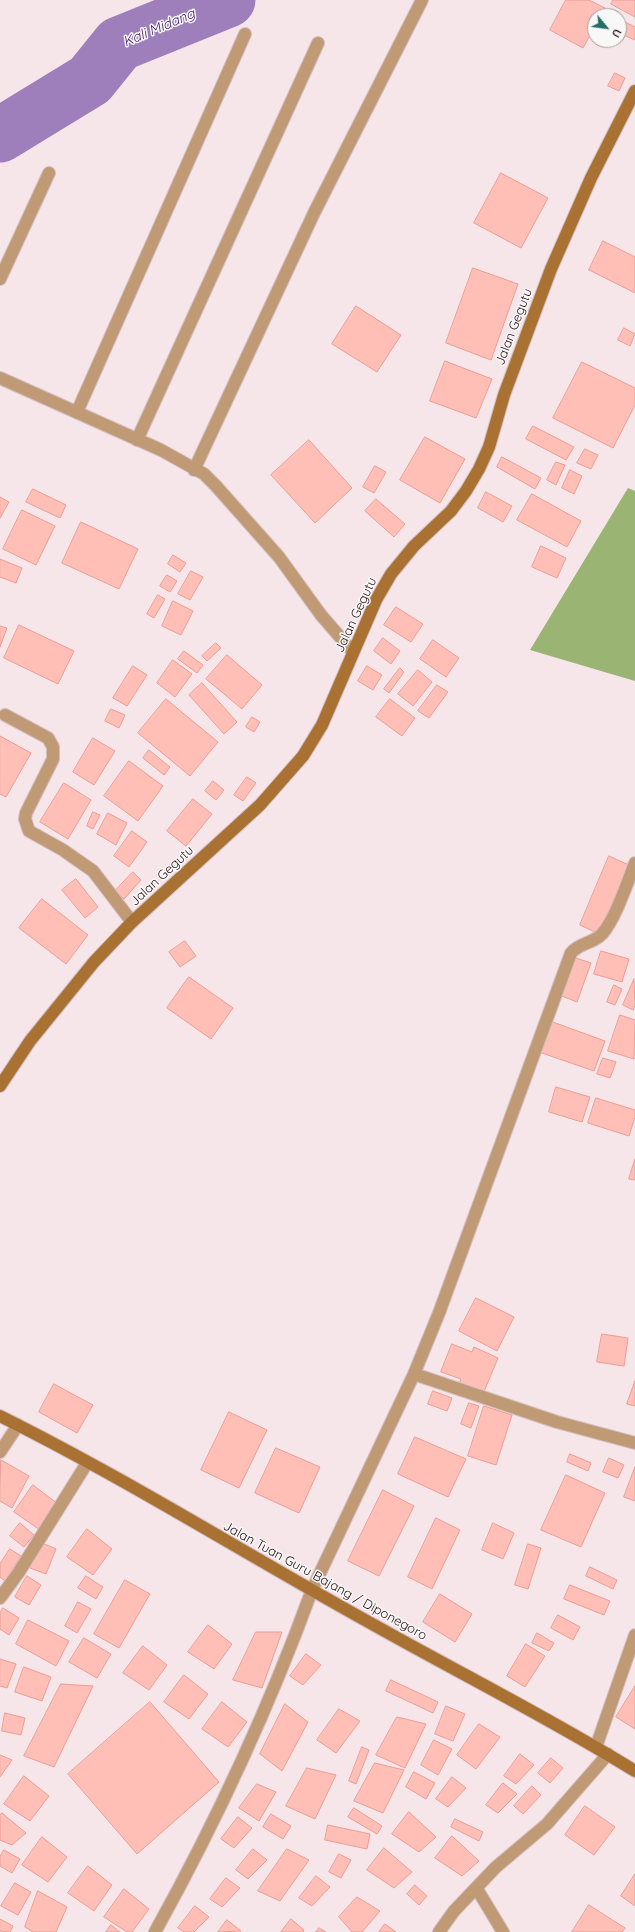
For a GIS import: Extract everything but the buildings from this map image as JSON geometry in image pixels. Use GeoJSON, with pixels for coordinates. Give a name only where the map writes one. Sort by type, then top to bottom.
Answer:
{"type":"FeatureCollection","features":[{"type":"Feature","properties":{"kind":"street"},"geometry":{"type":"LineString","coordinates":[[194,470],[314,213],[422,0]]}},
{"type":"Feature","properties":{"kind":"street"},"geometry":{"type":"LineString","coordinates":[[77,412],[245,34]]}},
{"type":"Feature","properties":{"kind":"street"},"geometry":{"type":"LineString","coordinates":[[137,440],[318,43]]}},
{"type":"Feature","properties":{"kind":"street","name":"Jalan Gegutu"},"geometry":{"type":"LineString","coordinates":[[0,1086],[30,1041],[61,1001],[132,922],[260,805],[303,756],[322,725],[376,600],[391,574],[414,546],[451,511],[466,491],[479,469],[489,447],[504,395],[551,269],[591,178],[635,91]]}},
{"type":"Feature","properties":{"kind":"street"},"geometry":{"type":"LineString","coordinates":[[0,279],[49,172]]}},
{"type":"Feature","properties":{"kind":"street"},"geometry":{"type":"LineString","coordinates":[[0,378],[161,450],[194,470],[204,474],[279,557],[321,615],[353,652]]}},
{"type":"Feature","properties":{"kind":"street"},"geometry":{"type":"LineString","coordinates":[[5,715],[48,738],[53,747],[53,759],[26,813],[29,831],[63,850],[93,871],[132,922]]}},
{"type":"Feature","properties":{"kind":"street"},"geometry":{"type":"LineString","coordinates":[[155,1932],[240,1767],[288,1654],[312,1590],[414,1374],[442,1305],[571,953],[576,947],[602,935],[620,901],[635,863]]}},
{"type":"Feature","properties":{"kind":"street"},"geometry":{"type":"LineString","coordinates":[[414,1374],[557,1422],[635,1443]]}},
{"type":"Feature","properties":{"kind":"street","name":"Jalan Tuan Guru Bajang / Diponegoro"},"geometry":{"type":"LineString","coordinates":[[0,1416],[87,1462],[312,1590],[596,1747],[635,1771]]}},
{"type":"Feature","properties":{"kind":"street"},"geometry":{"type":"LineString","coordinates":[[0,1452],[18,1425]]}},
{"type":"Feature","properties":{"kind":"street"},"geometry":{"type":"LineString","coordinates":[[0,1598],[19,1572],[87,1462]]}},
{"type":"Feature","properties":{"kind":"street"},"geometry":{"type":"LineString","coordinates":[[596,1747],[635,1635]]}},
{"type":"Feature","properties":{"kind":"street"},"geometry":{"type":"LineString","coordinates":[[439,1932],[454,1911],[477,1889],[496,1867],[547,1824],[608,1754]]}},
{"type":"Feature","properties":{"kind":"street"},"geometry":{"type":"LineString","coordinates":[[477,1889],[504,1932]]}},
{"type":"Feature","properties":{"kind":"green space"},"geometry":{"type":"Polygon","coordinates":[[[628,488],[635,491],[635,681],[530,650],[628,488]]]}},
{"type":"Feature","properties":{"kind":"waterway","name":"Kali Midang"},"geometry":{"type":"LineString","coordinates":[[0,135],[90,80],[119,44],[228,0]]}}]}
